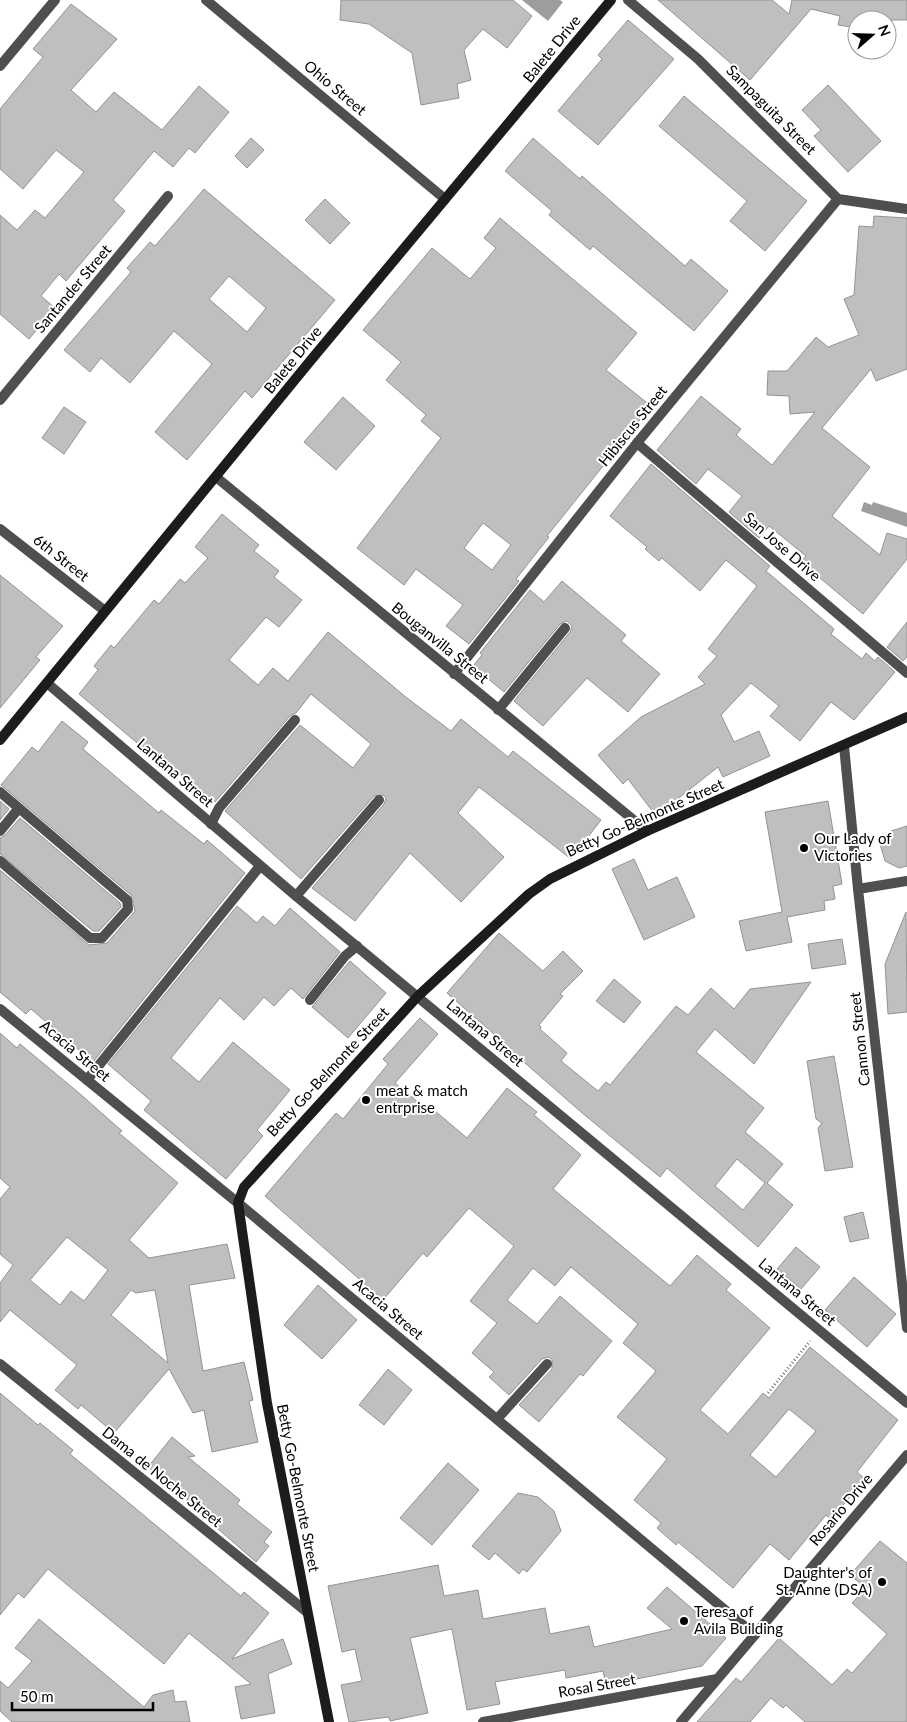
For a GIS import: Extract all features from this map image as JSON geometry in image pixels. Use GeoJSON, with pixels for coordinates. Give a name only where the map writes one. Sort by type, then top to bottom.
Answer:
{"type":"FeatureCollection","features":[{"type":"Feature","properties":{"kind":"street"},"geometry":{"type":"LineString","coordinates":[[0,66],[55,0]]}},
{"type":"Feature","properties":{"kind":"street","name":"Ohio Street"},"geometry":{"type":"LineString","coordinates":[[206,0],[445,199]]}},
{"type":"Feature","properties":{"kind":"street","name":"Balete Drive"},"geometry":{"type":"LineString","coordinates":[[0,740],[611,0]]}},
{"type":"Feature","properties":{"kind":"street","name":"Sampaguita Street"},"geometry":{"type":"LineString","coordinates":[[628,0],[698,59],[838,199]]}},
{"type":"Feature","properties":{"kind":"street","name":"Santander Street"},"geometry":{"type":"LineString","coordinates":[[0,400],[168,196]]}},
{"type":"Feature","properties":{"kind":"street"},"geometry":{"type":"LineString","coordinates":[[838,199],[907,209]]}},
{"type":"Feature","properties":{"kind":"street","name":"Hibiscus Street"},"geometry":{"type":"LineString","coordinates":[[454,674],[638,442],[838,199]]}},
{"type":"Feature","properties":{"kind":"street","name":"San Jose Drive"},"geometry":{"type":"LineString","coordinates":[[638,442],[907,673]]}},
{"type":"Feature","properties":{"kind":"street","name":"Bouganvilla Street"},"geometry":{"type":"LineString","coordinates":[[216,477],[646,831]]}},
{"type":"Feature","properties":{"kind":"street","name":"6th Street"},"geometry":{"type":"LineString","coordinates":[[0,529],[105,611]]}},
{"type":"Feature","properties":{"kind":"street"},"geometry":{"type":"LineString","coordinates":[[498,710],[565,628]]}},
{"type":"Feature","properties":{"kind":"street","name":"Lantana Street"},"geometry":{"type":"LineString","coordinates":[[47,683],[260,866],[907,1403]]}},
{"type":"Feature","properties":{"kind":"street","name":"Betty Go-Belmonte Street"},"geometry":{"type":"LineString","coordinates":[[329,1722],[267,1403],[238,1203],[244,1187],[418,996],[536,889],[582,862],[646,831],[907,717]]}},
{"type":"Feature","properties":{"kind":"street"},"geometry":{"type":"LineString","coordinates":[[211,824],[219,808],[295,720]]}},
{"type":"Feature","properties":{"kind":"street","name":"Cannon Street"},"geometry":{"type":"LineString","coordinates":[[844,746],[907,1328]]}},
{"type":"Feature","properties":{"kind":"street"},"geometry":{"type":"LineString","coordinates":[[0,792],[127,900],[128,909],[102,938],[90,938],[0,861]]}},
{"type":"Feature","properties":{"kind":"street"},"geometry":{"type":"LineString","coordinates":[[296,896],[379,800]]}},
{"type":"Feature","properties":{"kind":"street"},"geometry":{"type":"LineString","coordinates":[[0,832],[19,808]]}},
{"type":"Feature","properties":{"kind":"street"},"geometry":{"type":"LineString","coordinates":[[87,1080],[260,866]]}},
{"type":"Feature","properties":{"kind":"street"},"geometry":{"type":"LineString","coordinates":[[858,889],[907,881]]}},
{"type":"Feature","properties":{"kind":"street"},"geometry":{"type":"LineString","coordinates":[[310,1000],[356,946]]}},
{"type":"Feature","properties":{"kind":"street","name":"Acacia Street"},"geometry":{"type":"LineString","coordinates":[[0,1009],[238,1203],[754,1634]]}},
{"type":"Feature","properties":{"kind":"street","name":"Dama de Noche Street"},"geometry":{"type":"LineString","coordinates":[[0,1364],[307,1612]]}},
{"type":"Feature","properties":{"kind":"street"},"geometry":{"type":"LineString","coordinates":[[497,1419],[547,1364]]}},
{"type":"Feature","properties":{"kind":"street","name":"Rosario Drive"},"geometry":{"type":"LineString","coordinates":[[681,1722],[907,1455]]}},
{"type":"Feature","properties":{"kind":"street","name":"Rosal Street"},"geometry":{"type":"LineString","coordinates":[[483,1722],[717,1680]]}},
{"type":"Feature","properties":{"kind":"path"},"geometry":{"type":"LineString","coordinates":[[768,1393],[820,1330]]}},
{"type":"Feature","properties":{"kind":"shaded area"},"geometry":{"type":"Polygon","coordinates":[[[522,0],[560,0],[563,2],[548,21],[522,0]]]}},
{"type":"Feature","properties":{"kind":"shaded area"},"geometry":{"type":"Polygon","coordinates":[[[864,502],[872,505],[873,502],[907,513],[907,527],[861,511],[864,502]]]}},
{"type":"Feature","properties":{"kind":"building"},"geometry":{"type":"Polygon","coordinates":[[[341,0],[513,0],[532,16],[507,48],[483,29],[464,50],[471,80],[457,84],[459,98],[421,105],[412,53],[369,24],[340,20],[341,0]]]}},
{"type":"Feature","properties":{"kind":"building"},"geometry":{"type":"Polygon","coordinates":[[[658,0],[772,0],[789,14],[792,0],[907,0],[907,20],[897,20],[897,10],[847,10],[847,26],[838,25],[840,16],[811,9],[750,80],[658,0]]]}},
{"type":"Feature","properties":{"kind":"building"},"geometry":{"type":"Polygon","coordinates":[[[71,4],[117,39],[71,90],[96,112],[114,92],[162,130],[199,86],[229,112],[195,153],[189,148],[173,167],[154,151],[113,200],[125,211],[66,281],[59,274],[41,296],[55,308],[29,339],[0,314],[0,215],[17,230],[35,210],[45,218],[84,172],[56,150],[23,189],[0,169],[0,109],[43,57],[33,49],[71,4]]]}},
{"type":"Feature","properties":{"kind":"building"},"geometry":{"type":"Polygon","coordinates":[[[628,20],[674,59],[598,145],[558,111],[602,59],[598,55],[628,20]]]}},
{"type":"Feature","properties":{"kind":"building"},"geometry":{"type":"Polygon","coordinates":[[[828,85],[881,141],[848,172],[814,136],[821,130],[802,110],[828,85]]]}},
{"type":"Feature","properties":{"kind":"building"},"geometry":{"type":"Polygon","coordinates":[[[684,96],[807,201],[765,251],[730,221],[747,201],[659,126],[684,96]]]}},
{"type":"Feature","properties":{"kind":"building"},"geometry":{"type":"Polygon","coordinates":[[[251,138],[264,150],[247,168],[235,156],[251,138]]]}},
{"type":"Feature","properties":{"kind":"building"},"geometry":{"type":"Polygon","coordinates":[[[533,138],[580,179],[582,176],[685,266],[691,259],[728,291],[694,331],[593,246],[590,250],[549,215],[552,211],[505,171],[533,138]]]}},
{"type":"Feature","properties":{"kind":"building"},"geometry":{"type":"Polygon","coordinates":[[[204,189],[335,300],[252,398],[245,391],[187,460],[155,432],[212,364],[174,331],[130,383],[101,358],[90,372],[64,350],[131,272],[127,268],[150,242],[155,246],[204,189]],[[229,276],[209,299],[247,332],[266,308],[229,276]]]}},
{"type":"Feature","properties":{"kind":"building"},"geometry":{"type":"Polygon","coordinates":[[[325,199],[350,223],[330,244],[305,220],[325,199]]]}},
{"type":"Feature","properties":{"kind":"building"},"geometry":{"type":"Polygon","coordinates":[[[874,216],[907,218],[907,369],[876,381],[871,369],[822,428],[870,467],[832,516],[880,555],[887,533],[907,539],[907,559],[863,614],[801,562],[806,556],[769,526],[759,538],[729,512],[742,496],[708,469],[696,484],[657,450],[701,396],[741,429],[736,435],[772,465],[815,412],[790,414],[789,396],[767,395],[768,371],[787,371],[816,337],[828,347],[859,335],[844,299],[854,295],[859,226],[873,227],[874,216]]]}},
{"type":"Feature","properties":{"kind":"building"},"geometry":{"type":"Polygon","coordinates":[[[500,218],[637,333],[606,370],[651,406],[547,536],[549,537],[516,579],[519,581],[469,644],[446,626],[463,605],[416,569],[404,585],[357,548],[441,438],[421,421],[426,415],[386,380],[401,362],[363,330],[432,248],[470,279],[496,248],[484,238],[500,218]],[[483,523],[464,548],[492,570],[511,545],[483,523]]]}},
{"type":"Feature","properties":{"kind":"building"},"geometry":{"type":"Polygon","coordinates":[[[343,397],[375,426],[336,470],[304,442],[343,397]]]}},
{"type":"Feature","properties":{"kind":"building"},"geometry":{"type":"Polygon","coordinates":[[[64,407],[86,422],[64,454],[42,438],[64,407]]]}},
{"type":"Feature","properties":{"kind":"building"},"geometry":{"type":"Polygon","coordinates":[[[651,464],[770,566],[766,571],[834,629],[831,634],[862,659],[866,653],[875,661],[878,657],[895,672],[854,720],[831,702],[800,741],[770,716],[779,706],[751,683],[721,715],[734,742],[759,731],[770,756],[723,777],[718,767],[656,816],[628,779],[623,784],[598,755],[641,717],[705,684],[698,677],[717,656],[708,649],[757,586],[726,560],[700,591],[662,558],[659,561],[645,549],[647,547],[610,516],[651,464]]]}},
{"type":"Feature","properties":{"kind":"building"},"geometry":{"type":"Polygon","coordinates":[[[222,514],[259,545],[254,551],[279,571],[274,577],[302,600],[279,627],[266,617],[229,660],[258,685],[273,668],[288,681],[328,632],[407,698],[451,731],[461,719],[508,757],[513,751],[601,820],[571,859],[479,787],[458,813],[504,857],[461,902],[410,853],[355,921],[312,888],[384,804],[386,798],[383,795],[374,796],[301,879],[225,811],[300,725],[353,768],[371,744],[311,694],[215,802],[170,766],[168,769],[79,694],[98,670],[94,666],[111,645],[114,648],[154,600],[159,604],[180,579],[185,583],[208,558],[195,547],[222,514]]]}},
{"type":"Feature","properties":{"kind":"building"},"geometry":{"type":"Polygon","coordinates":[[[0,575],[63,626],[36,657],[40,660],[0,708],[0,575]]]}},
{"type":"Feature","properties":{"kind":"building"},"geometry":{"type":"Polygon","coordinates":[[[562,581],[626,635],[621,641],[660,674],[628,712],[587,678],[543,726],[514,701],[570,632],[572,626],[567,621],[560,624],[504,692],[473,666],[482,655],[480,653],[530,590],[544,602],[562,581]]]}},
{"type":"Feature","properties":{"kind":"building"},"geometry":{"type":"Polygon","coordinates":[[[907,622],[907,657],[903,661],[887,647],[907,622]]]}},
{"type":"Feature","properties":{"kind":"building"},"geometry":{"type":"Polygon","coordinates":[[[62,721],[88,742],[83,749],[159,813],[161,810],[204,844],[207,840],[245,873],[93,1062],[31,1009],[26,1014],[0,992],[0,870],[89,945],[107,943],[135,911],[131,895],[1,785],[32,747],[38,752],[62,721]]]}},
{"type":"Feature","properties":{"kind":"building"},"geometry":{"type":"Polygon","coordinates":[[[0,801],[9,809],[0,820],[0,801]]]}},
{"type":"Feature","properties":{"kind":"building","name":"Our Lady of Victories"},"geometry":{"type":"Polygon","coordinates":[[[828,801],[842,884],[833,886],[835,899],[824,901],[825,910],[787,917],[792,942],[746,951],[739,921],[782,912],[765,812],[828,801]]]}},
{"type":"Feature","properties":{"kind":"building"},"geometry":{"type":"Polygon","coordinates":[[[20,818],[120,903],[121,907],[99,931],[93,931],[0,854],[0,838],[20,818]]]}},
{"type":"Feature","properties":{"kind":"building"},"geometry":{"type":"Polygon","coordinates":[[[907,826],[907,866],[899,868],[885,861],[880,844],[891,831],[907,826]]]}},
{"type":"Feature","properties":{"kind":"building"},"geometry":{"type":"Polygon","coordinates":[[[634,859],[648,890],[677,877],[695,917],[644,940],[612,869],[634,859]]]}},
{"type":"Feature","properties":{"kind":"building"},"geometry":{"type":"Polygon","coordinates":[[[237,906],[257,923],[263,916],[275,926],[290,908],[340,952],[303,999],[291,988],[274,1006],[264,997],[244,1020],[220,998],[171,1058],[199,1082],[233,1042],[290,1090],[257,1130],[263,1136],[226,1179],[144,1110],[151,1101],[108,1064],[237,906]]]}},
{"type":"Feature","properties":{"kind":"building"},"geometry":{"type":"Polygon","coordinates":[[[906,912],[907,1012],[888,1014],[885,964],[906,912]]]}},
{"type":"Feature","properties":{"kind":"building"},"geometry":{"type":"Polygon","coordinates":[[[499,933],[543,971],[563,951],[583,971],[560,994],[563,996],[539,1025],[540,1029],[567,1053],[561,1061],[598,1091],[606,1082],[610,1085],[676,1006],[688,1015],[711,988],[734,1009],[750,989],[811,982],[754,1064],[715,1029],[696,1052],[764,1108],[745,1132],[783,1164],[767,1183],[793,1205],[758,1247],[667,1168],[660,1177],[517,1056],[514,1060],[491,1040],[495,1035],[447,993],[499,933]],[[737,1159],[715,1186],[743,1210],[765,1183],[737,1159]]]}},
{"type":"Feature","properties":{"kind":"building"},"geometry":{"type":"Polygon","coordinates":[[[842,939],[846,964],[812,969],[808,944],[842,939]]]}},
{"type":"Feature","properties":{"kind":"building"},"geometry":{"type":"Polygon","coordinates":[[[350,961],[386,993],[348,1038],[312,1007],[350,961]]]}},
{"type":"Feature","properties":{"kind":"building"},"geometry":{"type":"Polygon","coordinates":[[[614,979],[641,1002],[624,1023],[596,1001],[614,979]]]}},
{"type":"Feature","properties":{"kind":"building"},"geometry":{"type":"Polygon","coordinates":[[[420,1018],[438,1034],[395,1083],[425,1108],[428,1105],[467,1138],[507,1088],[537,1112],[534,1115],[581,1155],[553,1189],[670,1286],[697,1255],[731,1284],[726,1290],[770,1328],[700,1410],[728,1434],[763,1393],[769,1398],[810,1347],[898,1420],[857,1472],[865,1479],[831,1519],[826,1515],[789,1560],[770,1544],[733,1588],[678,1542],[676,1545],[657,1528],[661,1523],[634,1500],[667,1459],[617,1417],[656,1371],[623,1343],[638,1324],[571,1267],[555,1286],[533,1268],[507,1300],[537,1324],[560,1296],[612,1341],[583,1376],[580,1374],[539,1422],[519,1405],[552,1369],[552,1359],[548,1357],[542,1359],[509,1395],[489,1377],[494,1372],[472,1353],[497,1323],[470,1301],[514,1246],[469,1208],[427,1257],[423,1253],[383,1300],[265,1196],[336,1113],[343,1119],[388,1064],[383,1059],[420,1018]],[[789,1409],[750,1455],[776,1477],[816,1431],[789,1409]]]}},
{"type":"Feature","properties":{"kind":"building"},"geometry":{"type":"Polygon","coordinates":[[[0,1033],[17,1048],[20,1044],[79,1093],[122,1131],[119,1133],[178,1183],[129,1240],[149,1258],[227,1244],[235,1278],[189,1285],[203,1371],[244,1362],[253,1400],[249,1401],[258,1442],[212,1452],[204,1410],[193,1413],[169,1369],[114,1433],[81,1405],[78,1409],[55,1390],[77,1365],[10,1310],[0,1322],[0,1283],[13,1265],[0,1254],[0,1199],[10,1187],[0,1178],[0,1033]],[[67,1237],[30,1280],[60,1305],[71,1291],[84,1301],[108,1270],[67,1237]],[[131,1290],[111,1315],[168,1363],[155,1290],[136,1293],[131,1290]]]}},
{"type":"Feature","properties":{"kind":"building"},"geometry":{"type":"Polygon","coordinates":[[[834,1056],[853,1167],[825,1171],[818,1128],[822,1123],[816,1119],[807,1061],[834,1056]]]}},
{"type":"Feature","properties":{"kind":"building"},"geometry":{"type":"Polygon","coordinates":[[[863,1212],[869,1238],[850,1242],[844,1217],[863,1212]]]}},
{"type":"Feature","properties":{"kind":"building"},"geometry":{"type":"Polygon","coordinates":[[[796,1247],[820,1267],[801,1289],[777,1269],[796,1247]]]}},
{"type":"Feature","properties":{"kind":"building"},"geometry":{"type":"Polygon","coordinates":[[[854,1277],[896,1314],[867,1347],[825,1310],[854,1277]]]}},
{"type":"Feature","properties":{"kind":"building"},"geometry":{"type":"Polygon","coordinates":[[[318,1285],[357,1320],[322,1359],[284,1325],[318,1285]]]}},
{"type":"Feature","properties":{"kind":"building"},"geometry":{"type":"Polygon","coordinates":[[[388,1369],[412,1390],[384,1425],[359,1405],[388,1369]]]}},
{"type":"Feature","properties":{"kind":"building"},"geometry":{"type":"Polygon","coordinates":[[[0,1393],[38,1425],[40,1423],[73,1450],[70,1454],[241,1596],[244,1592],[269,1613],[232,1659],[283,1639],[292,1664],[268,1674],[275,1713],[241,1719],[235,1687],[251,1684],[189,1633],[164,1664],[48,1569],[24,1598],[18,1593],[0,1615],[0,1393]]]}},
{"type":"Feature","properties":{"kind":"building"},"geometry":{"type":"Polygon","coordinates":[[[172,1437],[195,1456],[188,1457],[240,1500],[237,1504],[272,1532],[264,1542],[269,1546],[256,1562],[186,1501],[188,1499],[148,1467],[172,1437]]]}},
{"type":"Feature","properties":{"kind":"building"},"geometry":{"type":"Polygon","coordinates":[[[448,1463],[479,1490],[432,1545],[400,1518],[448,1463]]]}},
{"type":"Feature","properties":{"kind":"building"},"geometry":{"type":"Polygon","coordinates":[[[518,1493],[538,1497],[554,1511],[561,1531],[527,1572],[523,1569],[519,1574],[495,1553],[489,1560],[472,1546],[518,1493]]]}},
{"type":"Feature","properties":{"kind":"building"},"geometry":{"type":"Polygon","coordinates":[[[880,1541],[907,1563],[907,1722],[805,1722],[786,1705],[783,1708],[771,1698],[750,1722],[697,1722],[736,1678],[741,1682],[779,1638],[832,1685],[847,1669],[852,1673],[887,1634],[852,1603],[866,1588],[850,1575],[880,1541]]]}},
{"type":"Feature","properties":{"kind":"building"},"geometry":{"type":"Polygon","coordinates":[[[438,1565],[444,1596],[478,1590],[483,1619],[545,1608],[550,1634],[589,1626],[594,1647],[672,1629],[647,1608],[667,1587],[726,1638],[702,1666],[606,1685],[603,1671],[566,1678],[565,1670],[495,1682],[500,1704],[467,1710],[452,1629],[410,1638],[428,1713],[390,1721],[389,1717],[349,1722],[341,1685],[362,1681],[355,1649],[342,1652],[328,1586],[438,1565]]]}},
{"type":"Feature","properties":{"kind":"building"},"geometry":{"type":"Polygon","coordinates":[[[39,1619],[144,1707],[153,1695],[173,1690],[175,1702],[186,1701],[190,1722],[12,1722],[0,1711],[0,1681],[8,1688],[32,1661],[15,1648],[39,1619]]]}},
{"type":"Feature","properties":{"kind":"place","name":"Our Lady of Victories"},"geometry":{"type":"Point","coordinates":[804,848]}},
{"type":"Feature","properties":{"kind":"place","name":"meat & match entrprise"},"geometry":{"type":"Point","coordinates":[366,1100]}},
{"type":"Feature","properties":{"kind":"place","name":"Daughter's of St. Anne (DSA)"},"geometry":{"type":"Point","coordinates":[882,1582]}},
{"type":"Feature","properties":{"kind":"place","name":"Teresa of Avila Building"},"geometry":{"type":"Point","coordinates":[684,1621]}}]}
